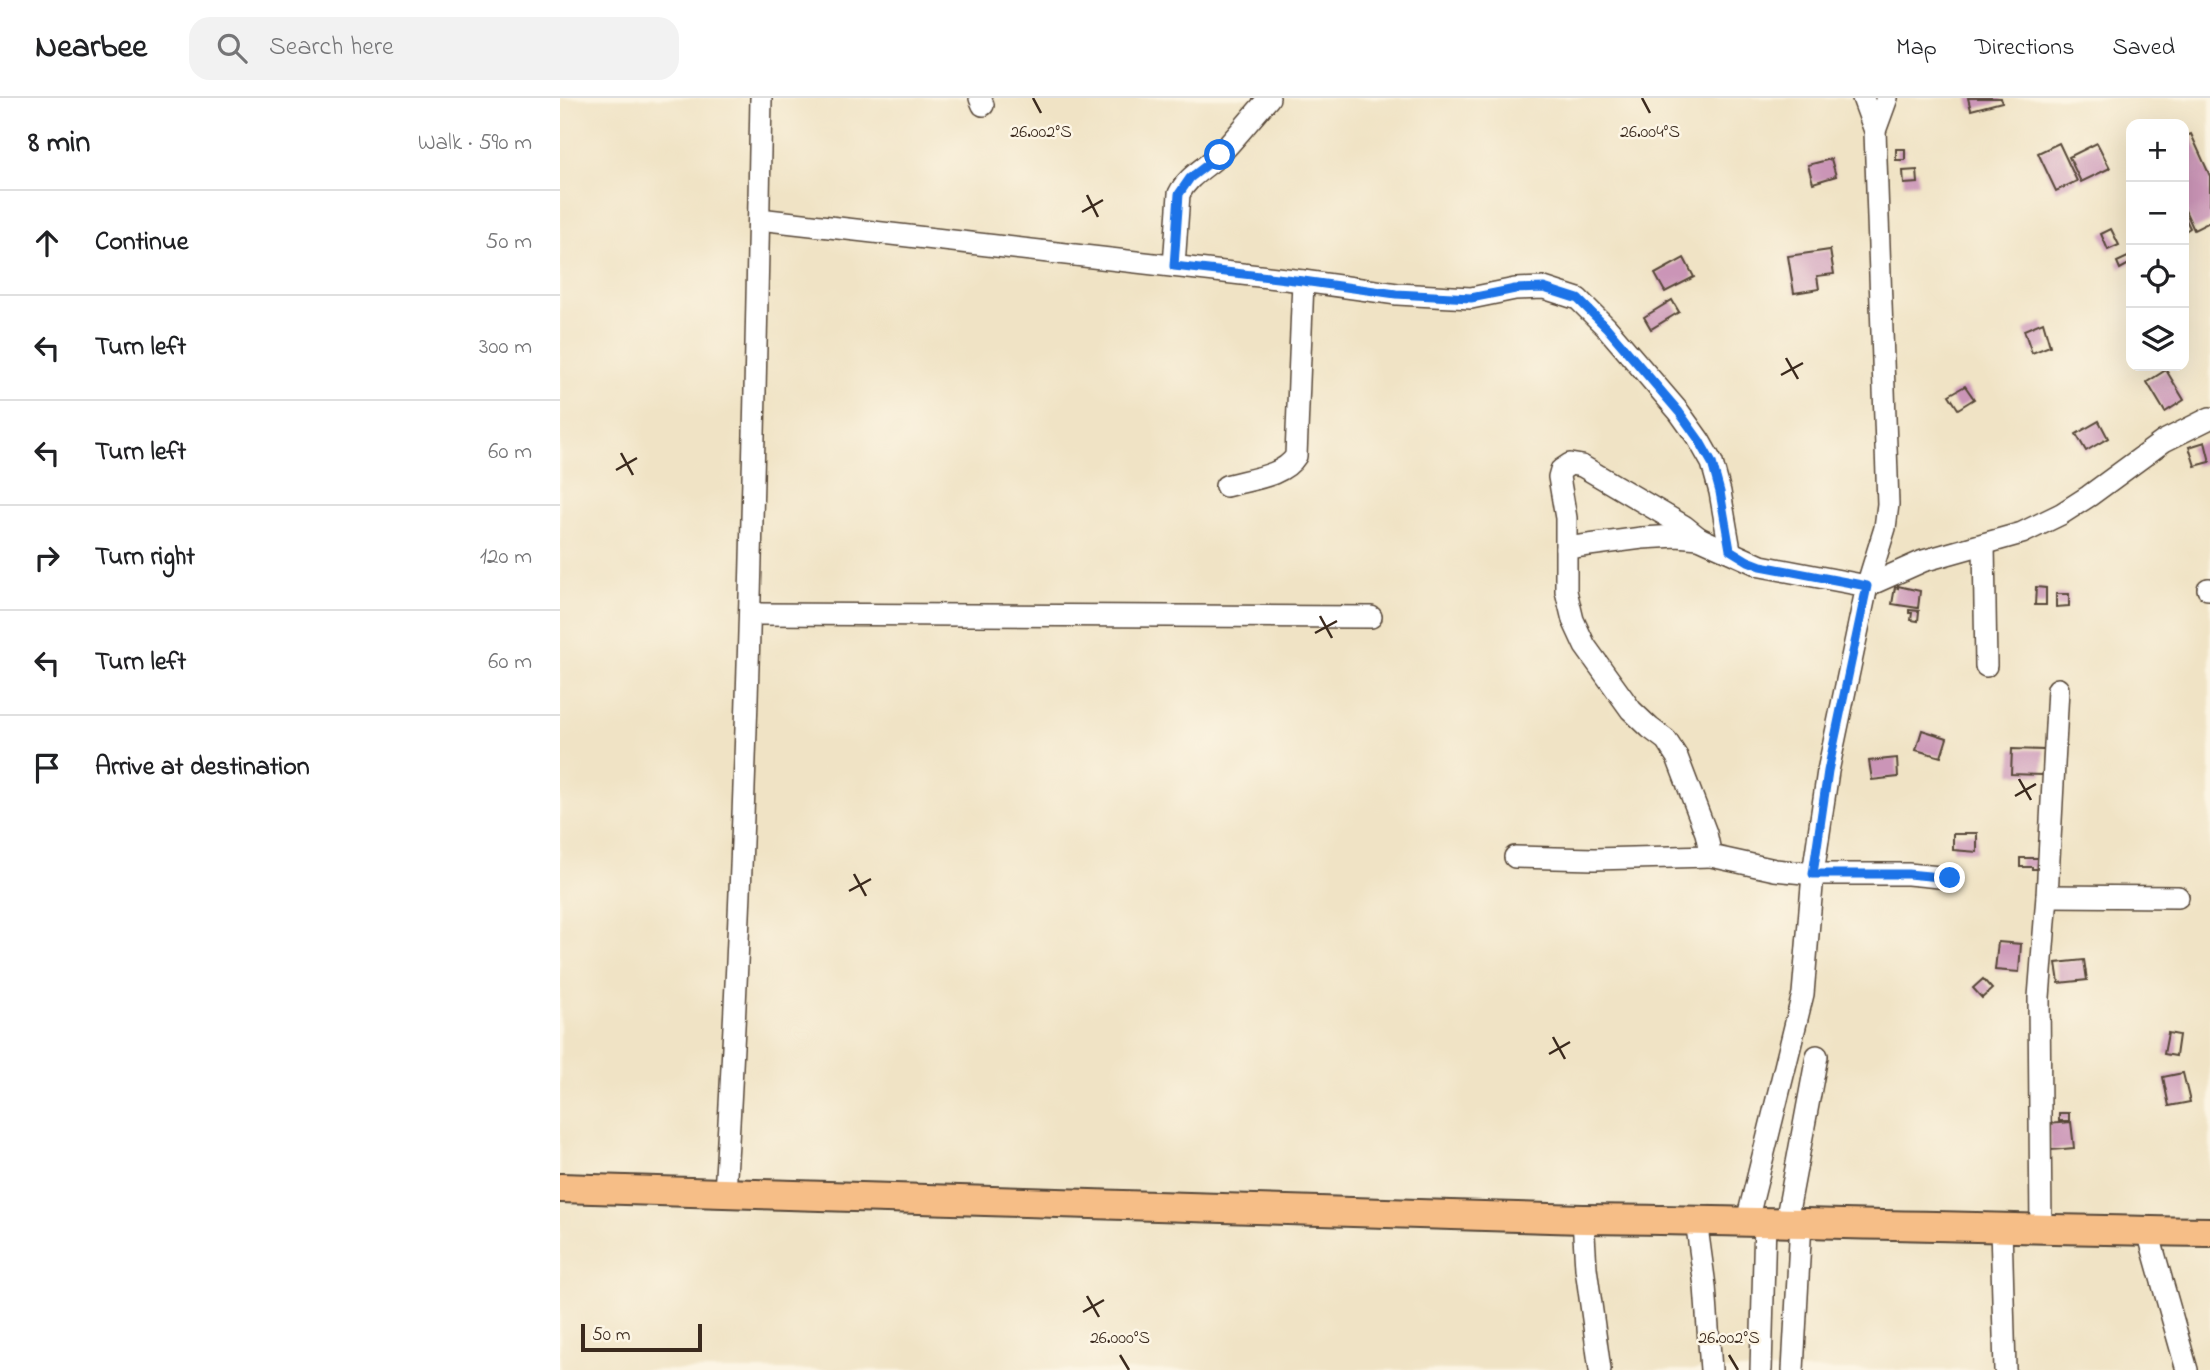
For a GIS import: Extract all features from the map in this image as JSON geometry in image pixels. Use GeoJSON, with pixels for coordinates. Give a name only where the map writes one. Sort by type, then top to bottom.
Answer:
{"type":"FeatureCollection","features":[{"type":"Feature","properties":{"kind":"main road"},"geometry":{"type":"LineString","coordinates":[[560,1188],[1583,1219],[2210,1233]]}},
{"type":"Feature","properties":{"kind":"street"},"geometry":{"type":"LineString","coordinates":[[725,1193],[750,614],[761,98]]}},
{"type":"Feature","properties":{"kind":"street"},"geometry":{"type":"LineString","coordinates":[[1174,266],[1179,194],[1182,188],[1190,178],[1220,155],[1269,98]]}},
{"type":"Feature","properties":{"kind":"street"},"geometry":{"type":"LineString","coordinates":[[1762,1370],[1775,1222],[1803,994],[1813,874],[1828,771],[1867,586],[1885,528],[1888,504],[1875,131],[1863,98]]}},
{"type":"Feature","properties":{"kind":"street"},"geometry":{"type":"LineString","coordinates":[[1875,131],[1886,98]]}},
{"type":"Feature","properties":{"kind":"street"},"geometry":{"type":"LineString","coordinates":[[759,219],[1396,294],[1471,298],[1515,289],[1544,288],[1578,299],[1616,338],[1679,412],[1699,440],[1712,463],[1730,550]]}},
{"type":"Feature","properties":{"kind":"street"},"geometry":{"type":"LineString","coordinates":[[1226,486],[1282,470],[1292,463],[1296,456],[1303,281]]}},
{"type":"Feature","properties":{"kind":"street"},"geometry":{"type":"LineString","coordinates":[[1566,548],[1642,538],[1699,538],[1761,566],[1867,586],[1923,561],[2022,533],[2061,514],[2164,441],[2210,418]]}},
{"type":"Feature","properties":{"kind":"street"},"geometry":{"type":"LineString","coordinates":[[1699,538],[1684,526],[1582,466],[1570,464],[1561,470],[1559,477],[1566,518],[1566,590],[1573,620],[1585,646],[1631,710],[1666,740],[1677,757],[1706,832],[1711,856]]}},
{"type":"Feature","properties":{"kind":"street"},"geometry":{"type":"LineString","coordinates":[[1984,545],[1986,666]]}},
{"type":"Feature","properties":{"kind":"street"},"geometry":{"type":"LineString","coordinates":[[750,614],[1371,617]]}},
{"type":"Feature","properties":{"kind":"street"},"geometry":{"type":"LineString","coordinates":[[2041,1230],[2039,998],[2058,689]]}},
{"type":"Feature","properties":{"kind":"street"},"geometry":{"type":"LineString","coordinates":[[1515,857],[1594,859],[1711,856],[1775,870],[1813,874],[1908,874],[1950,878]]}},
{"type":"Feature","properties":{"kind":"street"},"geometry":{"type":"LineString","coordinates":[[2047,896],[2178,897]]}},
{"type":"Feature","properties":{"kind":"street"},"geometry":{"type":"LineString","coordinates":[[1793,1370],[1775,1222],[1817,1056]]}},
{"type":"Feature","properties":{"kind":"street"},"geometry":{"type":"LineString","coordinates":[[1583,1219],[1586,1268],[1600,1370]]}},
{"type":"Feature","properties":{"kind":"street"},"geometry":{"type":"LineString","coordinates":[[1696,1220],[1711,1370]]}},
{"type":"Feature","properties":{"kind":"street"},"geometry":{"type":"LineString","coordinates":[[2001,1228],[2006,1370]]}},
{"type":"Feature","properties":{"kind":"street"},"geometry":{"type":"LineString","coordinates":[[2148,1231],[2187,1370]]}},
{"type":"Feature","properties":{"kind":"building"},"geometry":{"type":"Polygon","coordinates":[[[1968,98],[2001,98],[2002,102],[1971,110],[1968,98]]]}},
{"type":"Feature","properties":{"kind":"building"},"geometry":{"type":"Polygon","coordinates":[[[2191,134],[2210,176],[2210,222],[2194,230],[2189,219],[2191,134]]]}},
{"type":"Feature","properties":{"kind":"building"},"geometry":{"type":"Polygon","coordinates":[[[2059,143],[2077,181],[2056,191],[2038,153],[2059,143]]]}},
{"type":"Feature","properties":{"kind":"building"},"geometry":{"type":"Polygon","coordinates":[[[2097,143],[2110,168],[2081,182],[2069,157],[2097,143]]]}},
{"type":"Feature","properties":{"kind":"building"},"geometry":{"type":"Polygon","coordinates":[[[1896,149],[1905,149],[1905,160],[1896,160],[1896,149]]]}},
{"type":"Feature","properties":{"kind":"building"},"geometry":{"type":"Polygon","coordinates":[[[1831,159],[1836,176],[1813,183],[1808,165],[1831,159]]]}},
{"type":"Feature","properties":{"kind":"building"},"geometry":{"type":"Polygon","coordinates":[[[1917,170],[1918,183],[1904,184],[1903,171],[1917,170]]]}},
{"type":"Feature","properties":{"kind":"building"},"geometry":{"type":"Polygon","coordinates":[[[2111,229],[2119,245],[2108,250],[2101,234],[2111,229]]]}},
{"type":"Feature","properties":{"kind":"building"},"geometry":{"type":"Polygon","coordinates":[[[1830,250],[1834,274],[1817,276],[1819,289],[1794,293],[1788,256],[1830,250]]]}},
{"type":"Feature","properties":{"kind":"building"},"geometry":{"type":"Polygon","coordinates":[[[1684,258],[1694,277],[1665,292],[1655,274],[1684,258]]]}},
{"type":"Feature","properties":{"kind":"building"},"geometry":{"type":"Polygon","coordinates":[[[2126,258],[2126,266],[2120,269],[2117,262],[2126,258]]]}},
{"type":"Feature","properties":{"kind":"building"},"geometry":{"type":"Polygon","coordinates":[[[1672,300],[1679,312],[1651,329],[1644,317],[1672,300]]]}},
{"type":"Feature","properties":{"kind":"building"},"geometry":{"type":"Polygon","coordinates":[[[2043,322],[2050,346],[2032,353],[2024,330],[2043,322]]]}},
{"type":"Feature","properties":{"kind":"building"},"geometry":{"type":"Polygon","coordinates":[[[2167,371],[2184,400],[2165,412],[2147,382],[2167,371]]]}},
{"type":"Feature","properties":{"kind":"building"},"geometry":{"type":"Polygon","coordinates":[[[1965,386],[1974,399],[1958,409],[1949,395],[1965,386]]]}},
{"type":"Feature","properties":{"kind":"building"},"geometry":{"type":"Polygon","coordinates":[[[2099,421],[2108,438],[2086,451],[2076,434],[2099,421]]]}},
{"type":"Feature","properties":{"kind":"building"},"geometry":{"type":"Polygon","coordinates":[[[2205,442],[2210,462],[2195,466],[2189,447],[2205,442]]]}},
{"type":"Feature","properties":{"kind":"building"},"geometry":{"type":"Polygon","coordinates":[[[1895,587],[1920,591],[1918,608],[1892,604],[1895,587]]]}},
{"type":"Feature","properties":{"kind":"building"},"geometry":{"type":"Polygon","coordinates":[[[2036,587],[2046,588],[2046,605],[2035,605],[2036,587]]]}},
{"type":"Feature","properties":{"kind":"building"},"geometry":{"type":"Polygon","coordinates":[[[2056,594],[2069,594],[2069,606],[2056,607],[2056,594]]]}},
{"type":"Feature","properties":{"kind":"building"},"geometry":{"type":"Polygon","coordinates":[[[1909,610],[1919,611],[1918,621],[1911,620],[1912,613],[1909,613],[1909,610]]]}},
{"type":"Feature","properties":{"kind":"building"},"geometry":{"type":"Polygon","coordinates":[[[1922,730],[1947,738],[1941,757],[1916,750],[1922,730]]]}},
{"type":"Feature","properties":{"kind":"building"},"geometry":{"type":"Polygon","coordinates":[[[2012,749],[2044,750],[2043,775],[2011,774],[2012,749]]]}},
{"type":"Feature","properties":{"kind":"building"},"geometry":{"type":"Polygon","coordinates":[[[1897,758],[1898,777],[1872,780],[1869,761],[1897,758]]]}},
{"type":"Feature","properties":{"kind":"building"},"geometry":{"type":"Polygon","coordinates":[[[1977,833],[1977,852],[1953,850],[1953,834],[1977,833]]]}},
{"type":"Feature","properties":{"kind":"building"},"geometry":{"type":"Polygon","coordinates":[[[2020,858],[2040,858],[2040,869],[2020,867],[2020,858]]]}},
{"type":"Feature","properties":{"kind":"building"},"geometry":{"type":"Polygon","coordinates":[[[1998,942],[2021,944],[2019,972],[1995,970],[1998,942]]]}},
{"type":"Feature","properties":{"kind":"building"},"geometry":{"type":"Polygon","coordinates":[[[2084,960],[2087,980],[2059,983],[2056,963],[2084,960]]]}},
{"type":"Feature","properties":{"kind":"building"},"geometry":{"type":"Polygon","coordinates":[[[1983,979],[1992,989],[1982,998],[1973,988],[1983,979]]]}},
{"type":"Feature","properties":{"kind":"building"},"geometry":{"type":"Polygon","coordinates":[[[2168,1033],[2179,1035],[2176,1056],[2164,1054],[2168,1033]]]}},
{"type":"Feature","properties":{"kind":"building"},"geometry":{"type":"Polygon","coordinates":[[[2183,1073],[2190,1102],[2169,1106],[2163,1077],[2183,1073]]]}},
{"type":"Feature","properties":{"kind":"building"},"geometry":{"type":"Polygon","coordinates":[[[2059,1113],[2069,1113],[2069,1121],[2059,1121],[2059,1113]]]}},
{"type":"Feature","properties":{"kind":"building"},"geometry":{"type":"Polygon","coordinates":[[[2071,1122],[2074,1148],[2051,1150],[2048,1124],[2071,1122]]]}},
{"type":"Feature","properties":{"kind":"route"},"geometry":{"type":"LineString","coordinates":[[1220,155],[1190,178],[1179,194],[1174,266],[1396,294],[1471,298],[1515,289],[1544,288],[1578,299],[1607,328],[1679,412],[1699,440],[1712,463],[1730,550],[1761,566],[1867,586],[1828,771],[1813,874],[1908,874],[1950,878]]}}]}
